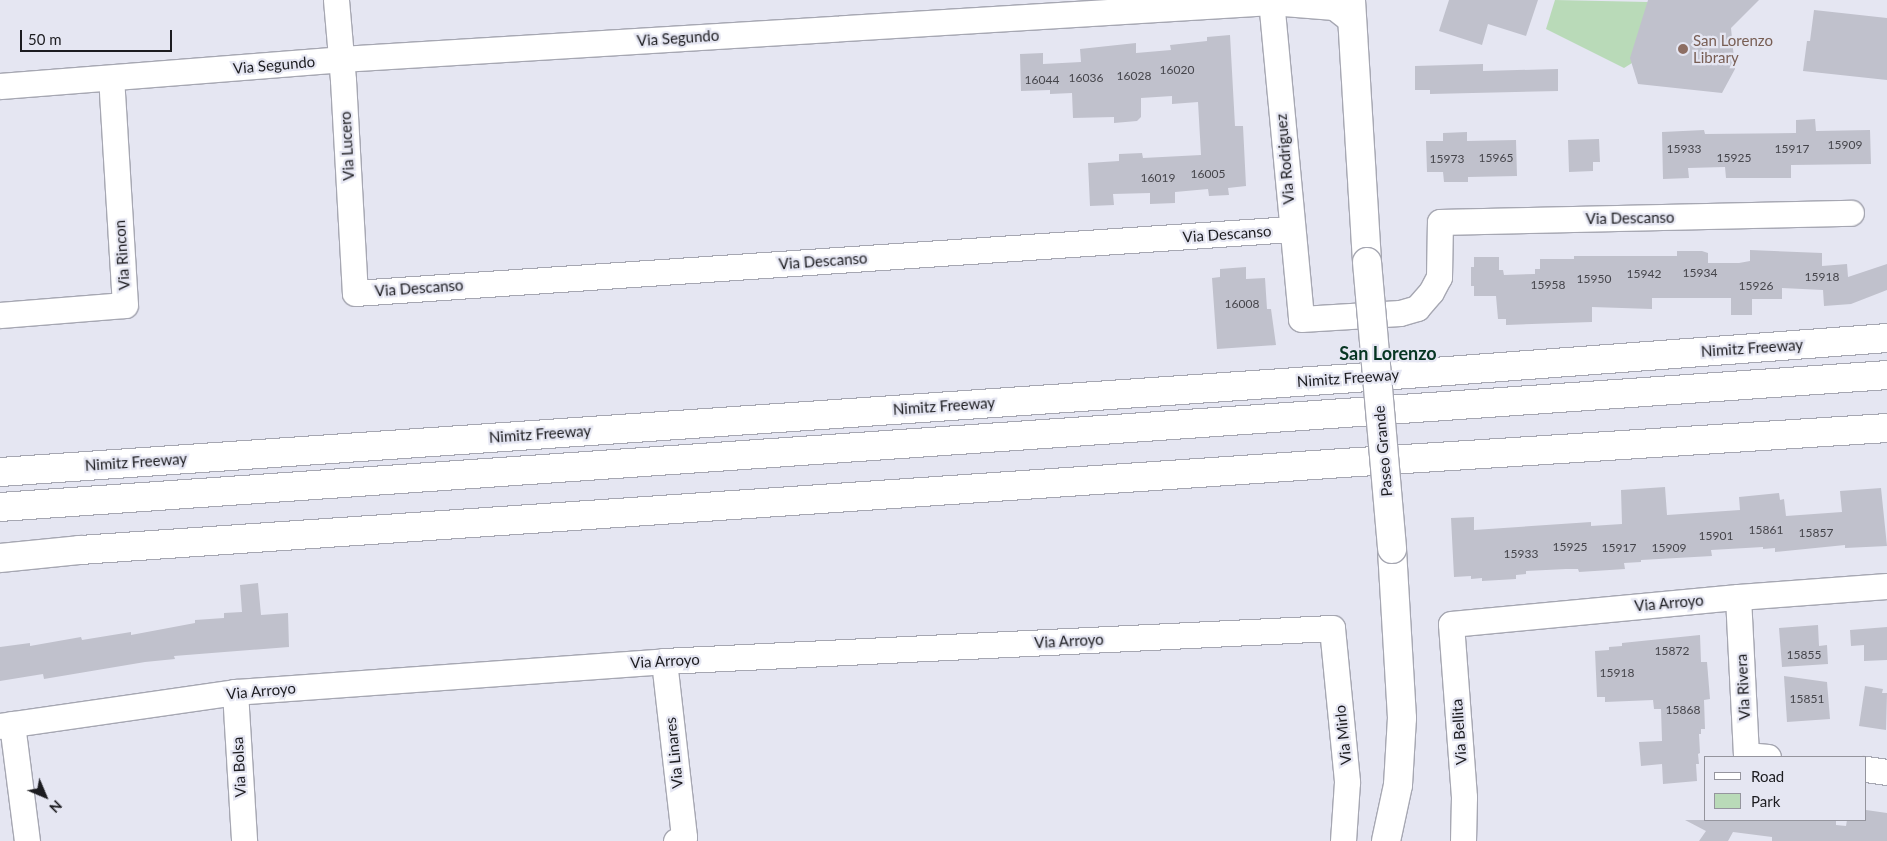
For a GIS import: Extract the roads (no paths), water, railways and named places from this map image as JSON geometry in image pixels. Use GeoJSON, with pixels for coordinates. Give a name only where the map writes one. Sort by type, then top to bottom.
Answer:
{"type":"FeatureCollection","features":[{"type":"Feature","properties":{"kind":"main road","name":"Paseo Grande"},"geometry":{"type":"LineString","coordinates":[[1351,10],[1367,262],[1392,549],[1402,718],[1398,785],[1386,841]]}},
{"type":"Feature","properties":{"kind":"main road","name":"Nimitz Freeway"},"geometry":{"type":"LineString","coordinates":[[0,472],[1332,380],[1887,338]]}},
{"type":"Feature","properties":{"kind":"main road"},"geometry":{"type":"LineString","coordinates":[[0,507],[1887,375]]}},
{"type":"Feature","properties":{"kind":"main road"},"geometry":{"type":"LineString","coordinates":[[0,558],[90,550],[1342,462],[1887,428]]}},
{"type":"Feature","properties":{"kind":"street","name":"Via Lucero"},"geometry":{"type":"LineString","coordinates":[[336,0],[355,292]]}},
{"type":"Feature","properties":{"kind":"street","name":"Via Segundo"},"geometry":{"type":"LineString","coordinates":[[0,86],[341,59],[1271,1],[1351,10]]}},
{"type":"Feature","properties":{"kind":"street","name":"Via Rodriguez"},"geometry":{"type":"LineString","coordinates":[[1271,1],[1291,229],[1301,319]]}},
{"type":"Feature","properties":{"kind":"street","name":"Via Rincon"},"geometry":{"type":"LineString","coordinates":[[0,315],[125,305],[111,78]]}},
{"type":"Feature","properties":{"kind":"street","name":"Via Descanso"},"geometry":{"type":"LineString","coordinates":[[1301,319],[1400,313],[1417,308],[1431,292],[1439,277],[1440,222],[1851,213]]}},
{"type":"Feature","properties":{"kind":"street","name":"Via Descanso"},"geometry":{"type":"LineString","coordinates":[[355,292],[1291,229]]}},
{"type":"Feature","properties":{"kind":"street","name":"Via Arroyo"},"geometry":{"type":"LineString","coordinates":[[1451,624],[1738,597],[1887,586]]}},
{"type":"Feature","properties":{"kind":"street","name":"Via Rivera"},"geometry":{"type":"LineString","coordinates":[[1738,597],[1746,754],[1761,756]]}},
{"type":"Feature","properties":{"kind":"street","name":"Via Bellita"},"geometry":{"type":"LineString","coordinates":[[1451,624],[1464,796],[1463,841]]}},
{"type":"Feature","properties":{"kind":"street","name":"Via Arroyo"},"geometry":{"type":"LineString","coordinates":[[6,725],[235,692],[664,661],[1332,628]]}},
{"type":"Feature","properties":{"kind":"street","name":"Via Mirlo"},"geometry":{"type":"LineString","coordinates":[[1332,628],[1347,782],[1344,834]]}},
{"type":"Feature","properties":{"kind":"street","name":"Via Linares"},"geometry":{"type":"LineString","coordinates":[[664,661],[688,840]]}},
{"type":"Feature","properties":{"kind":"street","name":"Via Bolsa"},"geometry":{"type":"LineString","coordinates":[[235,692],[244,841]]}},
{"type":"Feature","properties":{"kind":"street"},"geometry":{"type":"LineString","coordinates":[[6,725],[27,841]]}},
{"type":"Feature","properties":{"kind":"street"},"geometry":{"type":"LineString","coordinates":[[1867,769],[1887,772]]}},
{"type":"Feature","properties":{"kind":"place","name":"San Lorenzo Library"},"geometry":{"type":"Point","coordinates":[1683,49]}},
{"type":"Feature","properties":{"kind":"district","name":"San Lorenzo"},"geometry":{"type":"Point","coordinates":[1388,353]}}]}
